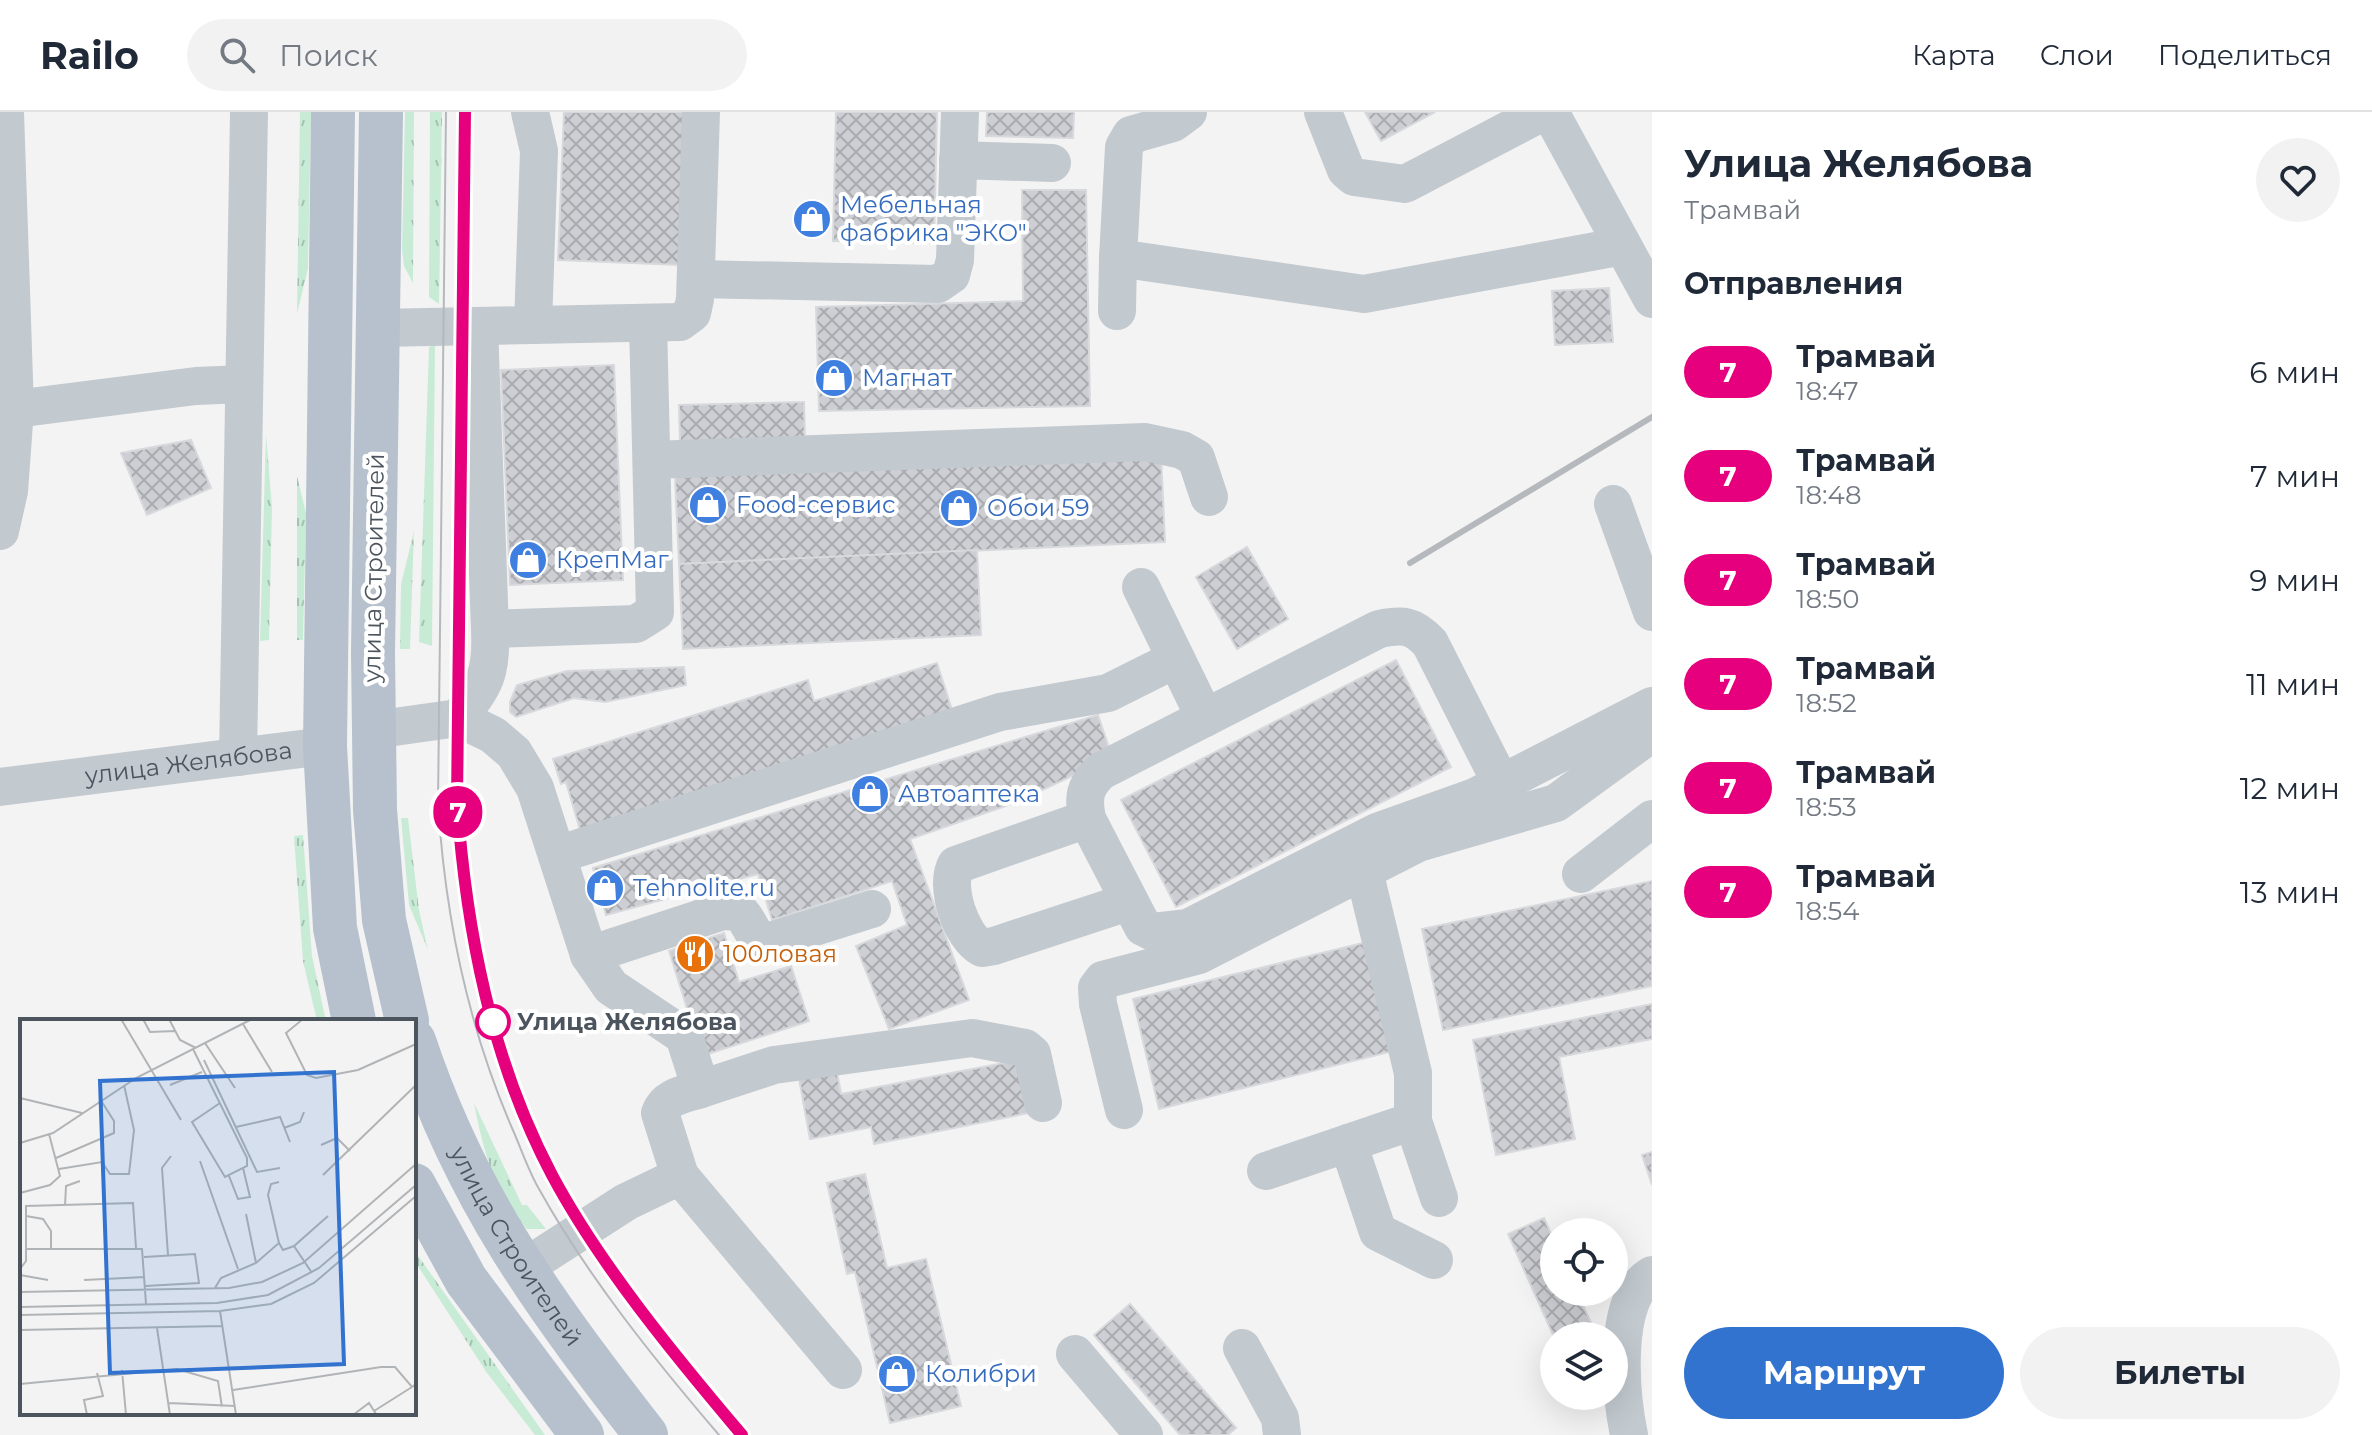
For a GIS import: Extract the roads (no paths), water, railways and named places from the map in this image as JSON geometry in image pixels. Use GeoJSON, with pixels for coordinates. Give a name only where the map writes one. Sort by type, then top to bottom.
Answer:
{"type":"FeatureCollection","features":[{"type":"Feature","properties":{"kind":"main road","name":"улица Строителей"},"geometry":{"type":"LineString","coordinates":[[333,112],[325,746],[335,928],[354,1019]]}},
{"type":"Feature","properties":{"kind":"main road","name":"улица Строителей"},"geometry":{"type":"LineString","coordinates":[[381,112],[373,730],[375,810],[384,920],[407,1019]]}},
{"type":"Feature","properties":{"kind":"main road","name":"улица Желябова"},"geometry":{"type":"LineString","coordinates":[[325,746],[373,730]]}},
{"type":"Feature","properties":{"kind":"main road","name":"улица Строителей"},"geometry":{"type":"LineString","coordinates":[[416,1047],[438,1112],[469,1180],[550,1311],[646,1435]]}},
{"type":"Feature","properties":{"kind":"main road"},"geometry":{"type":"LineString","coordinates":[[416,1189],[466,1280],[582,1435]]}},
{"type":"Feature","properties":{"kind":"street"},"geometry":{"type":"LineString","coordinates":[[0,531],[9,491],[5,112]]}},
{"type":"Feature","properties":{"kind":"street"},"geometry":{"type":"LineString","coordinates":[[238,757],[249,112]]}},
{"type":"Feature","properties":{"kind":"street"},"geometry":{"type":"LineString","coordinates":[[530,112],[539,151],[533,325]]}},
{"type":"Feature","properties":{"kind":"street"},"geometry":{"type":"LineString","coordinates":[[378,328],[680,322],[692,313],[696,279],[701,112]]}},
{"type":"Feature","properties":{"kind":"street"},"geometry":{"type":"LineString","coordinates":[[696,279],[938,284],[951,275],[955,260],[960,112]]}},
{"type":"Feature","properties":{"kind":"street"},"geometry":{"type":"LineString","coordinates":[[1117,311],[1124,147],[1131,135],[1173,123],[1188,112]]}},
{"type":"Feature","properties":{"kind":"street"},"geometry":{"type":"LineString","coordinates":[[1323,112],[1346,170],[1354,177],[1390,184],[1419,179],[1543,112]]}},
{"type":"Feature","properties":{"kind":"street"},"geometry":{"type":"LineString","coordinates":[[1550,112],[1652,299]]}},
{"type":"Feature","properties":{"kind":"street"},"geometry":{"type":"LineString","coordinates":[[958,160],[1052,163]]}},
{"type":"Feature","properties":{"kind":"street"},"geometry":{"type":"LineString","coordinates":[[1118,258],[1364,294],[1623,246]]}},
{"type":"Feature","properties":{"kind":"street"},"geometry":{"type":"LineString","coordinates":[[490,629],[636,624],[655,612],[648,323]]}},
{"type":"Feature","properties":{"kind":"street"},"geometry":{"type":"LineString","coordinates":[[458,718],[486,682],[491,656],[479,326]]}},
{"type":"Feature","properties":{"kind":"street"},"geometry":{"type":"LineString","coordinates":[[7,410],[196,386],[244,384]]}},
{"type":"Feature","properties":{"kind":"street"},"geometry":{"type":"LineString","coordinates":[[652,460],[1145,442],[1190,453],[1196,458],[1209,497]]}},
{"type":"Feature","properties":{"kind":"street"},"geometry":{"type":"LineString","coordinates":[[1613,504],[1652,612]]}},
{"type":"Feature","properties":{"kind":"street"},"geometry":{"type":"LineString","coordinates":[[1141,587],[1205,718]]}},
{"type":"Feature","properties":{"kind":"street"},"geometry":{"type":"LineString","coordinates":[[1501,783],[1430,643],[1416,629],[1401,625],[1379,629],[1101,771],[1087,784],[1083,800],[1087,819],[1143,927],[1153,932],[1188,928],[1377,832],[1475,797],[1652,706]]}},
{"type":"Feature","properties":{"kind":"street"},"geometry":{"type":"LineString","coordinates":[[557,855],[1000,712],[1108,693],[1176,659]]}},
{"type":"Feature","properties":{"kind":"street"},"geometry":{"type":"LineString","coordinates":[[373,730],[458,718],[493,735],[514,753],[535,788],[589,955],[611,987],[684,1036],[701,1089]]}},
{"type":"Feature","properties":{"kind":"street"},"geometry":{"type":"LineString","coordinates":[[1124,1110],[1098,1004],[1097,988],[1103,980],[1199,955],[1418,843],[1556,803],[1652,733]]}},
{"type":"Feature","properties":{"kind":"street","name":"улица Желябова"},"geometry":{"type":"LineString","coordinates":[[0,787],[325,746]]}},
{"type":"Feature","properties":{"kind":"street"},"geometry":{"type":"LineString","coordinates":[[1087,819],[956,865],[951,874],[953,890],[967,934],[982,948],[994,946],[1128,902]]}},
{"type":"Feature","properties":{"kind":"street"},"geometry":{"type":"LineString","coordinates":[[1581,874],[1652,819]]}},
{"type":"Feature","properties":{"kind":"street"},"geometry":{"type":"LineString","coordinates":[[1364,871],[1413,1073],[1413,1121],[1439,1198]]}},
{"type":"Feature","properties":{"kind":"street"},"geometry":{"type":"LineString","coordinates":[[589,955],[723,911],[740,912],[749,920],[757,939],[764,943],[872,909]]}},
{"type":"Feature","properties":{"kind":"street"},"geometry":{"type":"LineString","coordinates":[[843,1370],[680,1176],[660,1113],[670,1099],[774,1065],[972,1038],[1017,1046],[1032,1054],[1043,1103]]}},
{"type":"Feature","properties":{"kind":"street"},"geometry":{"type":"LineString","coordinates":[[1266,1171],[1413,1121]]}},
{"type":"Feature","properties":{"kind":"street"},"geometry":{"type":"LineString","coordinates":[[1348,1143],[1378,1232],[1434,1260]]}},
{"type":"Feature","properties":{"kind":"street"},"geometry":{"type":"LineString","coordinates":[[522,1269],[626,1202],[680,1176]]}},
{"type":"Feature","properties":{"kind":"street"},"geometry":{"type":"LineString","coordinates":[[1629,1435],[1623,1407],[1621,1331],[1642,1281],[1652,1275]]}},
{"type":"Feature","properties":{"kind":"street"},"geometry":{"type":"LineString","coordinates":[[1242,1348],[1280,1418],[1282,1435]]}},
{"type":"Feature","properties":{"kind":"street"},"geometry":{"type":"LineString","coordinates":[[1075,1354],[1144,1435]]}},
{"type":"Feature","properties":{"kind":"tram line"},"geometry":{"type":"LineString","coordinates":[[446,112],[438,803],[446,887],[461,969],[496,1089],[539,1189],[579,1254],[623,1316],[719,1435]]}},
{"type":"Feature","properties":{"kind":"tram line"},"geometry":{"type":"LineString","coordinates":[[465,112],[457,773],[459,841],[476,959],[508,1073],[542,1154],[565,1198],[648,1321],[742,1435]]}},
{"type":"Feature","properties":{"kind":"tram line","name":"7"},"geometry":{"type":"LineString","coordinates":[[465,112],[457,801],[462,869],[482,986],[522,1111],[552,1176],[580,1224],[714,1404],[742,1435]]}},
{"type":"Feature","properties":{"kind":"railway"},"geometry":{"type":"LineString","coordinates":[[1410,563],[1652,417]]}},
{"type":"Feature","properties":{"kind":"place","name":"Мебельная фабрика \"ЭКО\""},"geometry":{"type":"Point","coordinates":[812,219]}},
{"type":"Feature","properties":{"kind":"place","name":"Магнат"},"geometry":{"type":"Point","coordinates":[834,378]}},
{"type":"Feature","properties":{"kind":"place","name":"Food-сервис"},"geometry":{"type":"Point","coordinates":[708,505]}},
{"type":"Feature","properties":{"kind":"place","name":"Обои 59"},"geometry":{"type":"Point","coordinates":[959,508]}},
{"type":"Feature","properties":{"kind":"place","name":"КрепМаг"},"geometry":{"type":"Point","coordinates":[528,560]}},
{"type":"Feature","properties":{"kind":"place","name":"Автоаптека"},"geometry":{"type":"Point","coordinates":[870,794]}},
{"type":"Feature","properties":{"kind":"place","name":"Tehnolite.ru"},"geometry":{"type":"Point","coordinates":[605,888]}},
{"type":"Feature","properties":{"kind":"place","name":"100ловая"},"geometry":{"type":"Point","coordinates":[695,954]}},
{"type":"Feature","properties":{"kind":"place","name":"Улица Желябова"},"geometry":{"type":"Point","coordinates":[493,1022]}},
{"type":"Feature","properties":{"kind":"place","name":"Колибри"},"geometry":{"type":"Point","coordinates":[897,1374]}}]}
